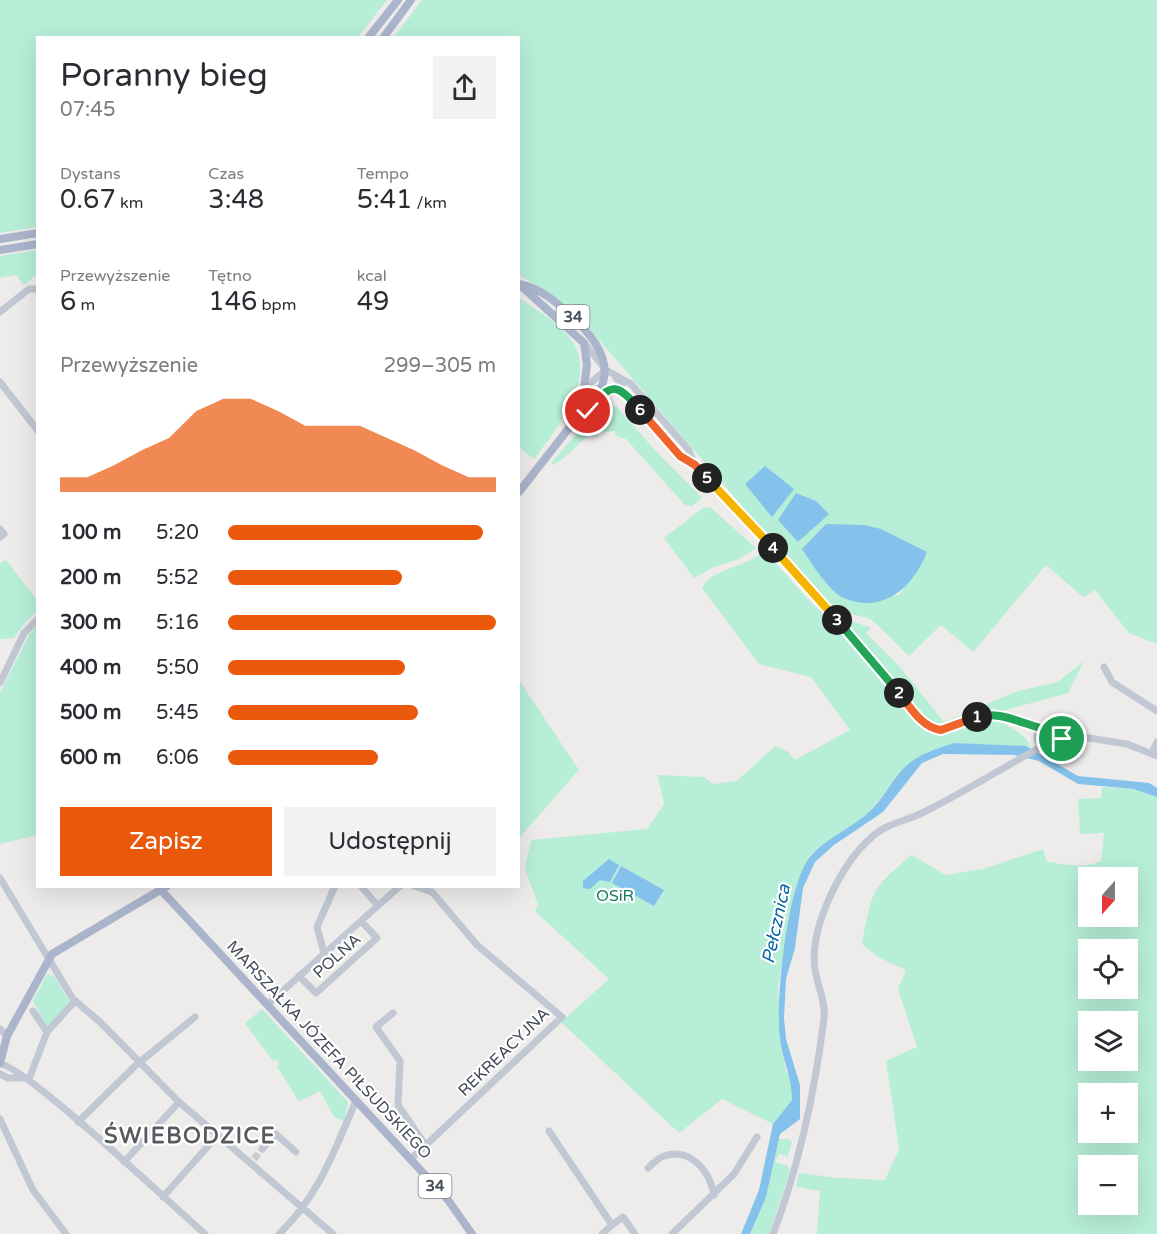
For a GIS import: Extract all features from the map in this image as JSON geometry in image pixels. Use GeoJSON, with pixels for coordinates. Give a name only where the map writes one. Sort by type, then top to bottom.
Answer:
{"type":"FeatureCollection","features":[{"type":"Feature","properties":{"kind":"main road"},"geometry":{"type":"LineString","coordinates":[[370,36],[398,0]]}},
{"type":"Feature","properties":{"kind":"main road"},"geometry":{"type":"LineString","coordinates":[[384,36],[411,0]]}},
{"type":"Feature","properties":{"kind":"main road"},"geometry":{"type":"LineString","coordinates":[[0,239],[36,233]]}},
{"type":"Feature","properties":{"kind":"main road"},"geometry":{"type":"LineString","coordinates":[[0,250],[36,244]]}},
{"type":"Feature","properties":{"kind":"main road","name":"34"},"geometry":{"type":"LineString","coordinates":[[520,284],[534,287],[577,320],[602,352],[610,372],[600,394],[588,411],[568,428],[520,491]]}},
{"type":"Feature","properties":{"kind":"main road","name":"34"},"geometry":{"type":"LineString","coordinates":[[520,285],[584,342],[587,365],[584,388],[568,428]]}},
{"type":"Feature","properties":{"kind":"main road"},"geometry":{"type":"LineString","coordinates":[[0,1048],[48,959],[72,940],[164,888]]}},
{"type":"Feature","properties":{"kind":"main road","name":"MARSZAŁKA JÓZEFA PIŁSUDSKIEGO"},"geometry":{"type":"LineString","coordinates":[[164,888],[267,1005],[448,1200],[472,1234]]}},
{"type":"Feature","properties":{"kind":"main road"},"geometry":{"type":"LineString","coordinates":[[0,1063],[6,1037]]}},
{"type":"Feature","properties":{"kind":"street"},"geometry":{"type":"LineString","coordinates":[[0,312],[29,289],[36,289]]}},
{"type":"Feature","properties":{"kind":"street"},"geometry":{"type":"LineString","coordinates":[[584,342],[680,456],[695,465],[805,583],[926,726],[941,730],[991,714],[1052,736],[1091,738],[1127,744],[1154,754],[1157,742]]}},
{"type":"Feature","properties":{"kind":"street"},"geometry":{"type":"LineString","coordinates":[[584,388],[610,372]]}},
{"type":"Feature","properties":{"kind":"street"},"geometry":{"type":"LineString","coordinates":[[610,372],[631,384],[688,449],[695,465]]}},
{"type":"Feature","properties":{"kind":"street"},"geometry":{"type":"LineString","coordinates":[[0,382],[36,428]]}},
{"type":"Feature","properties":{"kind":"street"},"geometry":{"type":"LineString","coordinates":[[600,394],[608,390],[624,391]]}},
{"type":"Feature","properties":{"kind":"street"},"geometry":{"type":"LineString","coordinates":[[0,529],[4,534],[0,537]]}},
{"type":"Feature","properties":{"kind":"street"},"geometry":{"type":"LineString","coordinates":[[0,682],[24,633],[36,621]]}},
{"type":"Feature","properties":{"kind":"street"},"geometry":{"type":"LineString","coordinates":[[1104,667],[1112,682],[1157,711]]}},
{"type":"Feature","properties":{"kind":"street"},"geometry":{"type":"LineString","coordinates":[[1039,746],[1040,733]]}},
{"type":"Feature","properties":{"kind":"street"},"geometry":{"type":"LineString","coordinates":[[773,1234],[788,1197],[802,1138],[825,1015],[815,969],[816,934],[838,882],[856,855],[882,830],[922,813],[1022,758],[1039,746],[1049,744],[1052,736]]}},
{"type":"Feature","properties":{"kind":"street"},"geometry":{"type":"LineString","coordinates":[[0,879],[75,1001],[100,1022],[179,1102],[217,1136],[252,1162],[303,1210],[333,1234]]}},
{"type":"Feature","properties":{"kind":"street"},"geometry":{"type":"LineString","coordinates":[[324,953],[317,927],[334,888]]}},
{"type":"Feature","properties":{"kind":"street"},"geometry":{"type":"LineString","coordinates":[[363,888],[378,906]]}},
{"type":"Feature","properties":{"kind":"street","name":"POLNA"},"geometry":{"type":"LineString","coordinates":[[267,1005],[398,888]]}},
{"type":"Feature","properties":{"kind":"street","name":"REKREACYJNA"},"geometry":{"type":"LineString","coordinates":[[411,1160],[562,1017],[477,945],[432,892],[420,888]]}},
{"type":"Feature","properties":{"kind":"street","name":"POLNA"},"geometry":{"type":"LineString","coordinates":[[299,976],[316,993],[325,986],[377,938],[361,921]]}},
{"type":"Feature","properties":{"kind":"street"},"geometry":{"type":"LineString","coordinates":[[29,1079],[47,1032],[75,1001]]}},
{"type":"Feature","properties":{"kind":"street"},"geometry":{"type":"LineString","coordinates":[[33,1011],[47,1032]]}},
{"type":"Feature","properties":{"kind":"street"},"geometry":{"type":"LineString","coordinates":[[393,1014],[376,1027],[400,1061],[398,1105],[426,1146]]}},
{"type":"Feature","properties":{"kind":"street"},"geometry":{"type":"LineString","coordinates":[[78,1122],[140,1063],[195,1017]]}},
{"type":"Feature","properties":{"kind":"street"},"geometry":{"type":"LineString","coordinates":[[0,1029],[6,1037]]}},
{"type":"Feature","properties":{"kind":"street"},"geometry":{"type":"LineString","coordinates":[[0,1063],[29,1079],[205,1234]]}},
{"type":"Feature","properties":{"kind":"street"},"geometry":{"type":"LineString","coordinates":[[1,1076],[29,1079]]}},
{"type":"Feature","properties":{"kind":"street"},"geometry":{"type":"LineString","coordinates":[[279,1234],[303,1210],[333,1157],[356,1101]]}},
{"type":"Feature","properties":{"kind":"street"},"geometry":{"type":"LineString","coordinates":[[124,1162],[179,1102]]}},
{"type":"Feature","properties":{"kind":"street"},"geometry":{"type":"LineString","coordinates":[[0,1119],[33,1190],[66,1234]]}},
{"type":"Feature","properties":{"kind":"street"},"geometry":{"type":"LineString","coordinates":[[549,1131],[612,1225]]}},
{"type":"Feature","properties":{"kind":"street"},"geometry":{"type":"LineString","coordinates":[[262,1149],[276,1134],[296,1152]]}},
{"type":"Feature","properties":{"kind":"street"},"geometry":{"type":"LineString","coordinates":[[162,1197],[217,1136]]}},
{"type":"Feature","properties":{"kind":"street"},"geometry":{"type":"LineString","coordinates":[[672,1234],[734,1174],[757,1137]]}},
{"type":"Feature","properties":{"kind":"street"},"geometry":{"type":"LineString","coordinates":[[648,1168],[663,1156],[694,1158],[712,1183],[714,1195]]}},
{"type":"Feature","properties":{"kind":"street"},"geometry":{"type":"LineString","coordinates":[[602,1234],[623,1217],[635,1234]]}},
{"type":"Feature","properties":{"kind":"green space"},"geometry":{"type":"Polygon","coordinates":[[[0,0],[387,0],[359,36],[36,36],[36,227],[0,233],[0,0]]]}},
{"type":"Feature","properties":{"kind":"green space"},"geometry":{"type":"Polygon","coordinates":[[[422,0],[1157,0],[1157,644],[1129,633],[1095,590],[1083,597],[1046,565],[973,652],[941,625],[909,656],[871,619],[831,609],[586,325],[550,293],[520,276],[520,36],[395,36],[422,0]],[[881,529],[843,598],[869,603],[900,594],[927,553],[881,529]]]}},
{"type":"Feature","properties":{"kind":"green space"},"geometry":{"type":"Polygon","coordinates":[[[36,250],[36,275],[24,285],[16,275],[0,278],[0,256],[36,250]]]}},
{"type":"Feature","properties":{"kind":"green space"},"geometry":{"type":"Polygon","coordinates":[[[520,299],[564,331],[575,346],[580,361],[580,376],[570,406],[534,459],[520,448],[520,299]]]}},
{"type":"Feature","properties":{"kind":"green space"},"geometry":{"type":"Polygon","coordinates":[[[602,404],[617,407],[702,498],[692,506],[685,505],[626,439],[616,436],[615,431],[598,432],[598,437],[588,436],[552,465],[552,462],[602,404]]]}},
{"type":"Feature","properties":{"kind":"green space"},"geometry":{"type":"Polygon","coordinates":[[[710,507],[756,548],[739,559],[714,567],[694,578],[664,538],[703,508],[710,507]]]}},
{"type":"Feature","properties":{"kind":"green space","name":"OSiR"},"geometry":{"type":"Polygon","coordinates":[[[765,553],[840,629],[851,644],[853,643],[926,731],[940,733],[989,720],[1001,722],[1015,730],[1026,739],[1030,747],[954,743],[905,768],[867,815],[809,858],[789,916],[778,987],[780,1038],[786,1071],[792,1078],[792,1100],[773,1124],[722,1099],[679,1133],[561,1022],[609,979],[535,911],[538,905],[525,868],[531,840],[647,829],[664,804],[658,775],[704,777],[713,784],[737,781],[775,746],[788,752],[795,760],[850,730],[811,677],[759,664],[702,588],[712,577],[765,553]]]}},
{"type":"Feature","properties":{"kind":"green space"},"geometry":{"type":"Polygon","coordinates":[[[6,560],[36,599],[36,613],[25,622],[14,638],[0,639],[0,563],[6,560]]]}},
{"type":"Feature","properties":{"kind":"green space"},"geometry":{"type":"Polygon","coordinates":[[[846,619],[871,628],[866,633],[899,666],[944,722],[1018,691],[1058,682],[1084,661],[1068,693],[1002,711],[979,713],[943,726],[930,723],[844,623],[846,619]]]}},
{"type":"Feature","properties":{"kind":"green space"},"geometry":{"type":"Polygon","coordinates":[[[36,626],[36,835],[0,844],[0,693],[29,635],[36,626]]]}},
{"type":"Feature","properties":{"kind":"green space"},"geometry":{"type":"Polygon","coordinates":[[[520,682],[579,770],[520,837],[520,682]]]}},
{"type":"Feature","properties":{"kind":"green space"},"geometry":{"type":"Polygon","coordinates":[[[1102,787],[1134,789],[1157,797],[1157,1234],[817,1234],[820,1191],[796,1187],[799,1173],[838,1178],[885,1180],[899,1149],[886,1061],[917,1047],[898,989],[906,970],[878,957],[862,944],[871,902],[880,884],[912,855],[945,875],[983,869],[1043,849],[1047,862],[1081,865],[1101,861],[1104,833],[1080,834],[1078,799],[1101,798],[1102,787]]]}},
{"type":"Feature","properties":{"kind":"green space"},"geometry":{"type":"Polygon","coordinates":[[[47,974],[54,976],[70,1002],[47,1027],[33,1001],[47,974]]]}},
{"type":"Feature","properties":{"kind":"green space"},"geometry":{"type":"Polygon","coordinates":[[[262,1009],[348,1102],[344,1121],[334,1117],[320,1091],[299,1102],[277,1066],[280,1064],[276,1059],[273,1061],[245,1023],[262,1009]]]}},
{"type":"Feature","properties":{"kind":"green space"},"geometry":{"type":"Polygon","coordinates":[[[778,1139],[789,1139],[792,1143],[786,1161],[787,1156],[779,1154],[775,1162],[788,1166],[790,1171],[769,1234],[750,1234],[766,1197],[778,1139]]]}},
{"type":"Feature","properties":{"kind":"water"},"geometry":{"type":"Polygon","coordinates":[[[765,466],[794,489],[772,517],[745,484],[765,466]]]}},
{"type":"Feature","properties":{"kind":"water"},"geometry":{"type":"Polygon","coordinates":[[[796,493],[816,501],[829,514],[798,542],[778,520],[796,493]]]}},
{"type":"Feature","properties":{"kind":"water"},"geometry":{"type":"Polygon","coordinates":[[[826,524],[864,525],[881,529],[927,552],[914,576],[896,594],[872,603],[844,598],[832,590],[802,549],[826,524]]]}},
{"type":"Feature","properties":{"kind":"water"},"geometry":{"type":"Polygon","coordinates":[[[954,743],[1026,746],[1078,776],[1149,783],[1157,788],[1157,797],[1134,789],[1078,784],[1039,761],[1014,755],[943,754],[922,763],[883,812],[834,845],[815,862],[803,888],[795,948],[786,979],[784,1018],[786,1039],[800,1085],[800,1119],[780,1134],[766,1197],[750,1234],[741,1234],[759,1190],[773,1124],[792,1100],[791,1084],[780,1039],[779,999],[789,917],[802,871],[816,850],[873,808],[910,762],[928,752],[954,743]]]}},
{"type":"Feature","properties":{"kind":"water"},"geometry":{"type":"Polygon","coordinates":[[[609,859],[619,865],[610,882],[600,880],[590,889],[583,888],[583,881],[609,859]]]}},
{"type":"Feature","properties":{"kind":"water"},"geometry":{"type":"Polygon","coordinates":[[[621,866],[664,890],[654,906],[612,883],[621,866]]]}},
{"type":"Feature","properties":{"kind":"tunnel"},"geometry":{"type":"LineString","coordinates":[[254,1159],[262,1149]]}},
{"type":"Feature","properties":{"kind":"district","name":"ŚWIEBODZICE"},"geometry":{"type":"Point","coordinates":[190,1136]}},
{"type":"Feature","properties":{"kind":"route"},"geometry":{"type":"LineString","coordinates":[[588,411],[600,394],[608,390],[624,391],[680,456],[695,465],[745,520],[768,541],[926,726],[941,730],[975,717],[991,714],[1010,718],[1042,730],[1047,729],[1052,734],[1052,740],[1062,739]]}},
{"type":"Feature","properties":{"kind":"water label","name":"Pełcznica"},"geometry":{"type":"Point","coordinates":[776,924]}}]}
